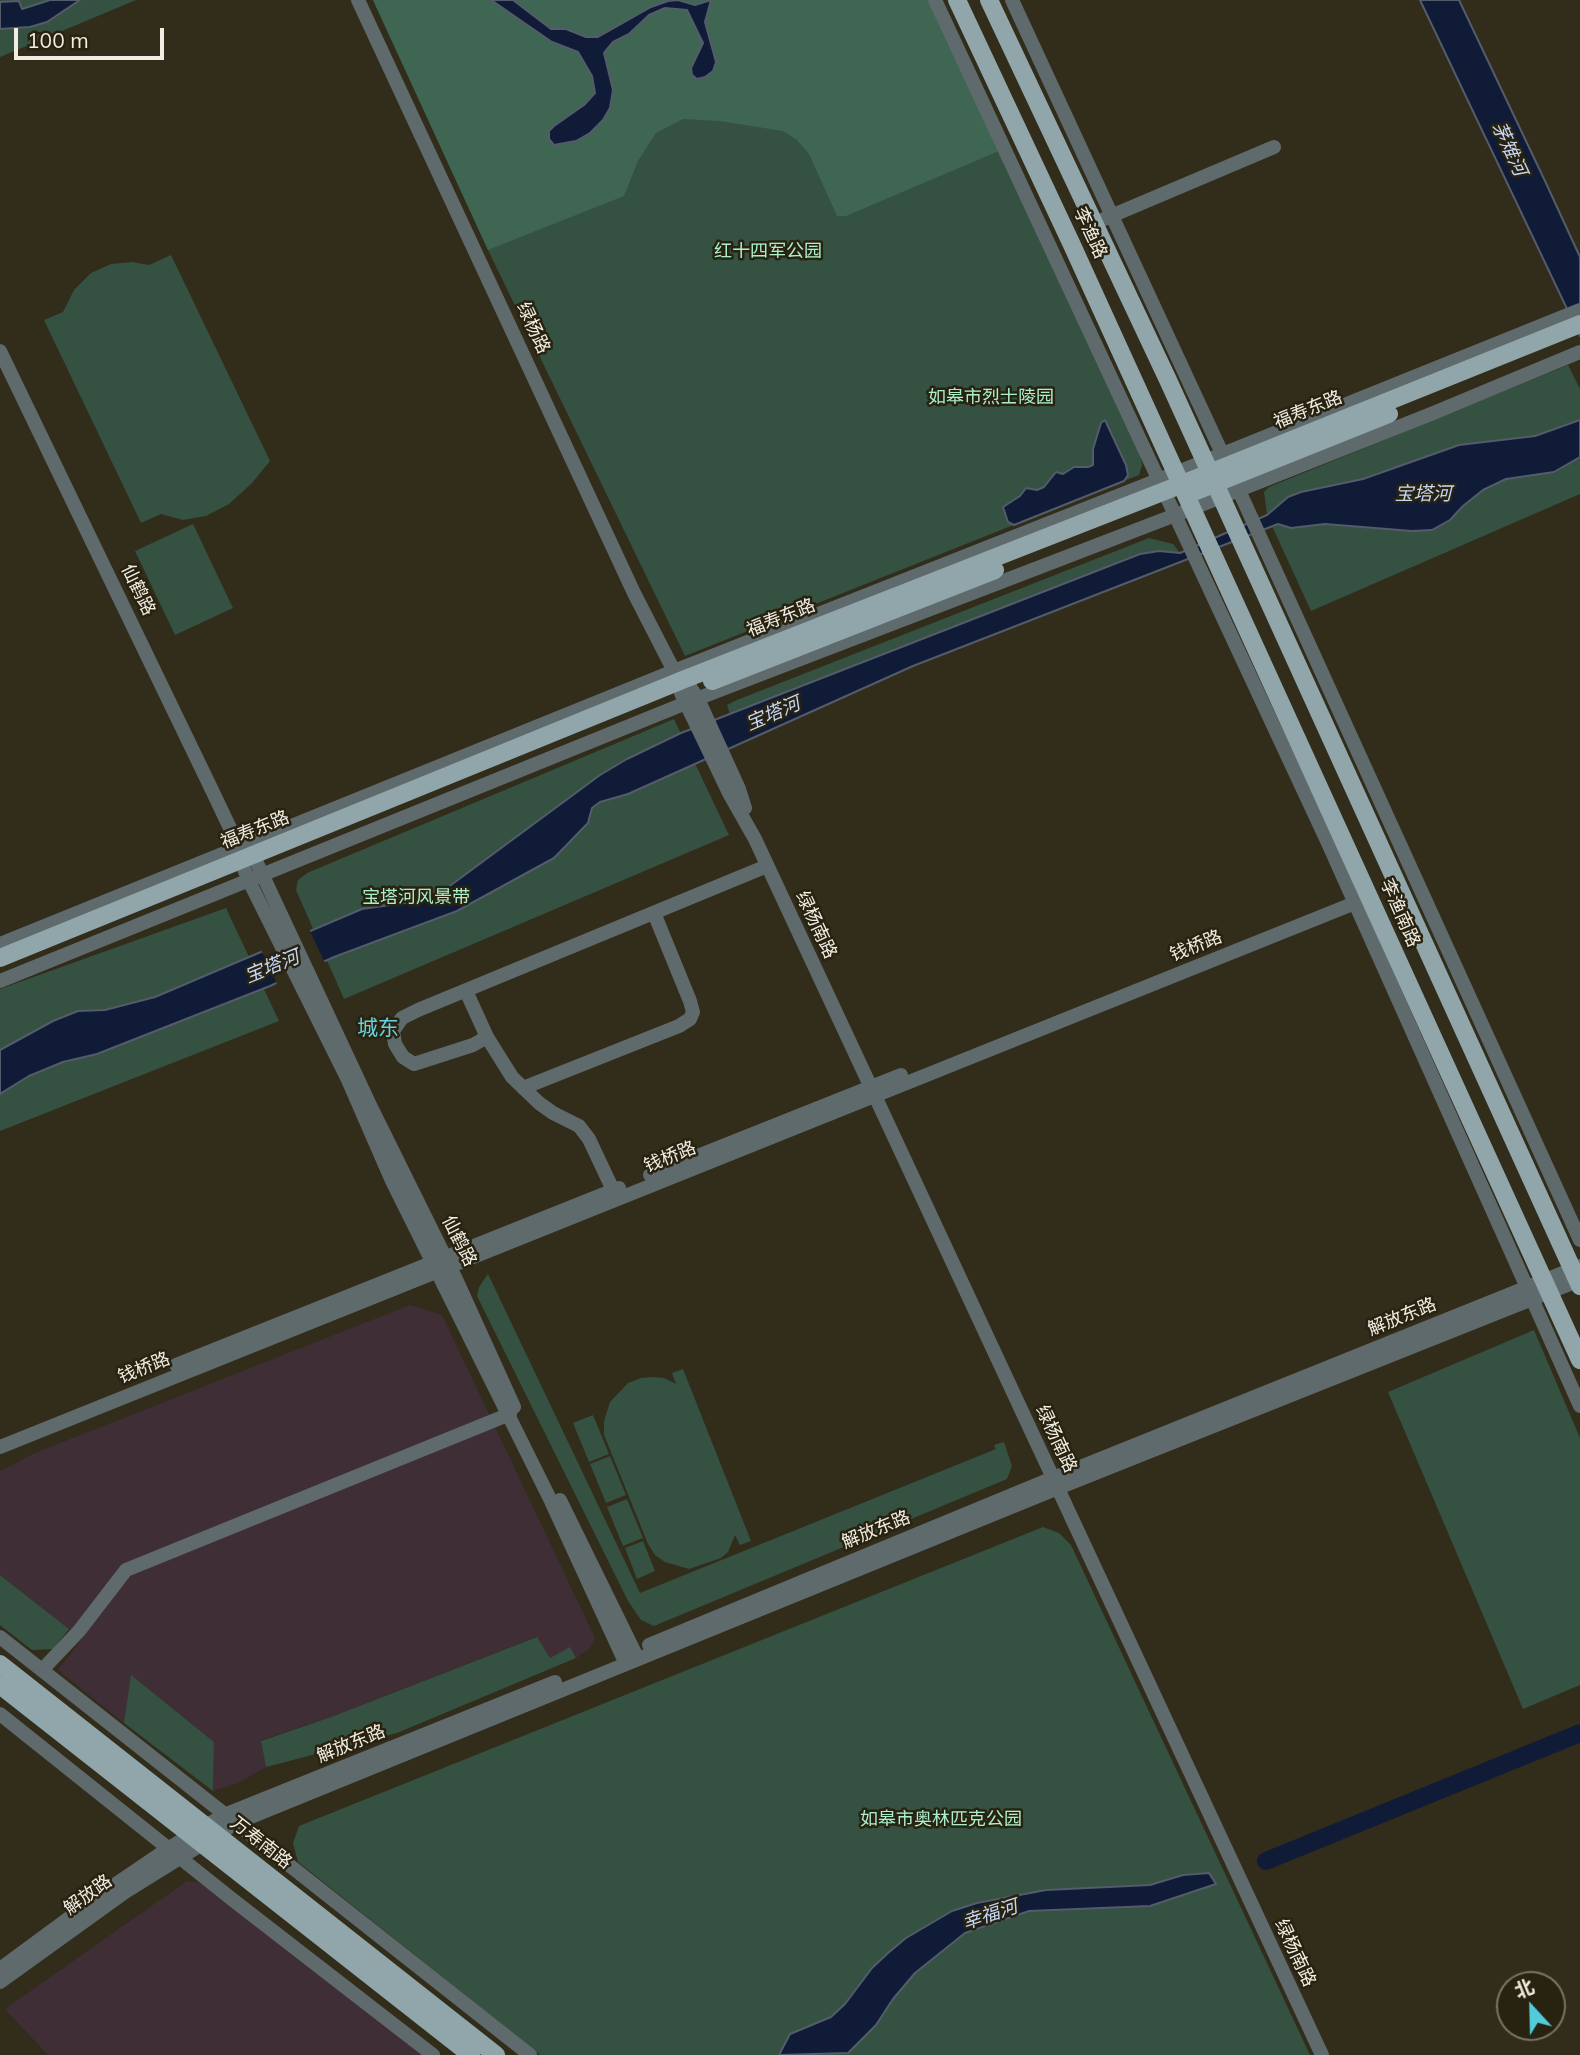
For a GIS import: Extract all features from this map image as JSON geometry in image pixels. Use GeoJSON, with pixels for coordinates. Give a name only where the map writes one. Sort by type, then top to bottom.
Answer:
{"type":"FeatureCollection","features":[{"type":"Feature","properties":{"kind":"main road","name":"李渔路"},"geometry":{"type":"LineString","coordinates":[[957,0],[1138,391],[1175,494]]}},
{"type":"Feature","properties":{"kind":"main road","name":"李渔路"},"geometry":{"type":"LineString","coordinates":[[989,0],[1168,380],[1211,479]]}},
{"type":"Feature","properties":{"kind":"main road","name":"福寿东路"},"geometry":{"type":"LineString","coordinates":[[0,958],[687,693],[1575,332]]}},
{"type":"Feature","properties":{"kind":"main road"},"geometry":{"type":"LineString","coordinates":[[1138,391],[1145,402],[1154,407],[1164,403],[1168,397],[1168,380]]}},
{"type":"Feature","properties":{"kind":"main road","name":"李渔南路"},"geometry":{"type":"LineString","coordinates":[[1211,479],[1578,1276]]}},
{"type":"Feature","properties":{"kind":"main road","name":"李渔南路"},"geometry":{"type":"LineString","coordinates":[[1175,494],[1205,557],[1222,573],[1580,1360]]}},
{"type":"Feature","properties":{"kind":"main road"},"geometry":{"type":"LineString","coordinates":[[1222,573],[1227,562],[1237,558],[1250,562]]}},
{"type":"Feature","properties":{"kind":"main road","name":"福寿东路"},"geometry":{"type":"LineString","coordinates":[[0,968],[249,864]]}},
{"type":"Feature","properties":{"kind":"main road","name":"万寿南路"},"geometry":{"type":"LineString","coordinates":[[0,1664],[471,2055]]}},
{"type":"Feature","properties":{"kind":"main road","name":"万寿南路"},"geometry":{"type":"LineString","coordinates":[[0,1685],[496,2055]]}},
{"type":"Feature","properties":{"kind":"street","name":"绿杨路"},"geometry":{"type":"LineString","coordinates":[[358,0],[634,593],[687,693]]}},
{"type":"Feature","properties":{"kind":"street"},"geometry":{"type":"LineString","coordinates":[[935,0],[1175,494]]}},
{"type":"Feature","properties":{"kind":"street"},"geometry":{"type":"LineString","coordinates":[[1012,0],[1231,471],[1580,1240]]}},
{"type":"Feature","properties":{"kind":"street"},"geometry":{"type":"LineString","coordinates":[[1093,223],[1274,147]]}},
{"type":"Feature","properties":{"kind":"street"},"geometry":{"type":"LineString","coordinates":[[0,944],[249,864],[687,693],[1575,332],[1580,310]]}},
{"type":"Feature","properties":{"kind":"street","name":"仙鹤路"},"geometry":{"type":"LineString","coordinates":[[0,351],[314,998],[369,1103],[510,1414],[630,1657]]}},
{"type":"Feature","properties":{"kind":"street"},"geometry":{"type":"LineString","coordinates":[[1205,557],[1353,899],[1580,1406]]}},
{"type":"Feature","properties":{"kind":"street","name":"绿杨南路"},"geometry":{"type":"LineString","coordinates":[[687,693],[1322,2055]]}},
{"type":"Feature","properties":{"kind":"street"},"geometry":{"type":"LineString","coordinates":[[0,981],[249,864]]}},
{"type":"Feature","properties":{"kind":"street"},"geometry":{"type":"LineString","coordinates":[[487,1037],[473,1045],[414,1064],[403,1057],[395,1044],[393,1031],[402,1018],[767,866]]}},
{"type":"Feature","properties":{"kind":"street","name":"钱桥路"},"geometry":{"type":"LineString","coordinates":[[0,1437],[1353,899]]}},
{"type":"Feature","properties":{"kind":"street"},"geometry":{"type":"LineString","coordinates":[[523,1088],[679,1026],[690,1019],[690,1001],[654,913]]}},
{"type":"Feature","properties":{"kind":"street"},"geometry":{"type":"LineString","coordinates":[[466,991],[487,1037],[513,1077],[553,1113],[579,1126],[589,1139],[613,1191]]}},
{"type":"Feature","properties":{"kind":"street","name":"钱桥路"},"geometry":{"type":"LineString","coordinates":[[0,1447],[613,1191],[873,1091]]}},
{"type":"Feature","properties":{"kind":"street","name":"仙鹤路"},"geometry":{"type":"LineString","coordinates":[[440,1264],[514,1409],[630,1657]]}},
{"type":"Feature","properties":{"kind":"street","name":"解放东路"},"geometry":{"type":"LineString","coordinates":[[204,1835],[230,1819],[1055,1483],[1578,1276]]}},
{"type":"Feature","properties":{"kind":"street"},"geometry":{"type":"LineString","coordinates":[[42,1670],[79,1631],[126,1570],[510,1414]]}},
{"type":"Feature","properties":{"kind":"street"},"geometry":{"type":"LineString","coordinates":[[0,1637],[530,2055]]}},
{"type":"Feature","properties":{"kind":"street"},"geometry":{"type":"LineString","coordinates":[[0,1714],[433,2055]]}},
{"type":"Feature","properties":{"kind":"street","name":"解放路"},"geometry":{"type":"LineString","coordinates":[[0,1969],[174,1852],[204,1835]]}},
{"type":"Feature","properties":{"kind":"street","name":"解放路"},"geometry":{"type":"LineString","coordinates":[[0,1982],[125,1892],[174,1852]]}},
{"type":"Feature","properties":{"kind":"shaded area"},"geometry":{"type":"Polygon","coordinates":[[[410,1305],[442,1315],[595,1638],[589,1649],[576,1658],[570,1648],[550,1658],[536,1637],[331,1717],[261,1740],[266,1767],[238,1783],[213,1791],[214,1742],[132,1676],[124,1723],[58,1670],[82,1639],[0,1575],[0,1471],[35,1453],[410,1305]]]}},
{"type":"Feature","properties":{"kind":"shaded area"},"geometry":{"type":"Polygon","coordinates":[[[187,1881],[203,1883],[421,2055],[48,2055],[5,2009],[187,1881]]]}},
{"type":"Feature","properties":{"kind":"green space"},"geometry":{"type":"Polygon","coordinates":[[[0,0],[136,0],[0,57],[0,0]]]}},
{"type":"Feature","properties":{"kind":"green space","name":"红十四军公园"},"geometry":{"type":"Polygon","coordinates":[[[373,0],[929,0],[1140,452],[1142,465],[1139,475],[685,656],[488,250],[373,0]]]}},
{"type":"Feature","properties":{"kind":"green space"},"geometry":{"type":"Polygon","coordinates":[[[373,0],[929,0],[999,151],[846,216],[837,216],[809,154],[797,140],[783,131],[719,121],[683,119],[656,133],[638,161],[624,196],[488,250],[373,0]]]}},
{"type":"Feature","properties":{"kind":"green space"},"geometry":{"type":"Polygon","coordinates":[[[171,255],[270,461],[252,483],[229,504],[206,516],[183,520],[161,514],[141,523],[44,320],[63,312],[74,290],[91,273],[111,264],[132,262],[149,265],[171,255]]]}},
{"type":"Feature","properties":{"kind":"green space"},"geometry":{"type":"Polygon","coordinates":[[[1568,365],[1580,389],[1580,494],[1311,611],[1267,515],[1264,492],[1269,487],[1568,365]]]}},
{"type":"Feature","properties":{"kind":"green space"},"geometry":{"type":"Polygon","coordinates":[[[193,524],[233,608],[175,635],[135,551],[193,524]]]}},
{"type":"Feature","properties":{"kind":"green space"},"geometry":{"type":"Polygon","coordinates":[[[1149,538],[1173,544],[1180,553],[1159,551],[730,714],[727,705],[737,700],[1149,538]]]}},
{"type":"Feature","properties":{"kind":"green space","name":"宝塔河风景带"},"geometry":{"type":"Polygon","coordinates":[[[674,719],[729,835],[344,999],[296,890],[298,880],[307,873],[674,719]]]}},
{"type":"Feature","properties":{"kind":"green space"},"geometry":{"type":"Polygon","coordinates":[[[226,908],[279,1021],[0,1131],[0,989],[226,908]]]}},
{"type":"Feature","properties":{"kind":"green space"},"geometry":{"type":"Polygon","coordinates":[[[488,1274],[640,1593],[996,1449],[994,1445],[1004,1442],[1012,1466],[1007,1479],[654,1626],[641,1620],[628,1601],[477,1296],[479,1287],[488,1274]]]}},
{"type":"Feature","properties":{"kind":"green space"},"geometry":{"type":"Polygon","coordinates":[[[1534,1330],[1580,1438],[1580,1685],[1523,1709],[1388,1392],[1534,1330]]]}},
{"type":"Feature","properties":{"kind":"green space"},"geometry":{"type":"Polygon","coordinates":[[[683,1369],[751,1541],[740,1545],[735,1535],[728,1552],[721,1558],[689,1569],[665,1562],[655,1555],[648,1544],[604,1435],[604,1421],[610,1402],[628,1383],[653,1377],[664,1378],[676,1384],[672,1373],[683,1369]]]}},
{"type":"Feature","properties":{"kind":"green space"},"geometry":{"type":"Polygon","coordinates":[[[593,1415],[609,1454],[589,1462],[573,1423],[593,1415]]]}},
{"type":"Feature","properties":{"kind":"green space"},"geometry":{"type":"Polygon","coordinates":[[[610,1456],[626,1495],[606,1503],[590,1464],[610,1456]]]}},
{"type":"Feature","properties":{"kind":"green space"},"geometry":{"type":"Polygon","coordinates":[[[627,1499],[643,1538],[623,1546],[607,1507],[627,1499]]]}},
{"type":"Feature","properties":{"kind":"green space","name":"如皋市奥林匹克公园"},"geometry":{"type":"Polygon","coordinates":[[[1043,1527],[1059,1533],[1071,1545],[1310,2055],[540,2055],[298,1862],[293,1843],[299,1826],[1043,1527]]]}},
{"type":"Feature","properties":{"kind":"green space"},"geometry":{"type":"Polygon","coordinates":[[[643,1541],[655,1571],[637,1579],[625,1548],[643,1541]]]}},
{"type":"Feature","properties":{"kind":"green space"},"geometry":{"type":"Polygon","coordinates":[[[0,1575],[69,1629],[53,1649],[32,1650],[0,1625],[0,1575]]]}},
{"type":"Feature","properties":{"kind":"green space"},"geometry":{"type":"Polygon","coordinates":[[[537,1637],[550,1658],[570,1647],[576,1658],[397,1733],[266,1767],[261,1741],[331,1717],[537,1637]]]}},
{"type":"Feature","properties":{"kind":"green space"},"geometry":{"type":"Polygon","coordinates":[[[131,1675],[214,1742],[213,1791],[124,1723],[131,1675]]]}},
{"type":"Feature","properties":{"kind":"water"},"geometry":{"type":"Polygon","coordinates":[[[50,0],[80,0],[47,22],[30,27],[0,29],[0,2],[19,1],[22,9],[50,0]]]}},
{"type":"Feature","properties":{"kind":"water"},"geometry":{"type":"Polygon","coordinates":[[[491,0],[513,0],[551,29],[566,29],[586,37],[598,37],[651,7],[668,1],[678,0],[695,5],[711,0],[705,22],[716,62],[713,71],[705,77],[697,79],[692,75],[691,68],[703,43],[687,10],[665,8],[649,15],[629,34],[613,42],[604,53],[613,90],[610,108],[603,120],[590,133],[576,141],[554,145],[549,139],[549,131],[584,105],[595,93],[592,76],[578,52],[552,42],[491,0]]]}},
{"type":"Feature","properties":{"kind":"water","name":"茅雉河"},"geometry":{"type":"Polygon","coordinates":[[[1420,0],[1459,0],[1580,257],[1580,336],[1420,0]]]}},
{"type":"Feature","properties":{"kind":"water"},"geometry":{"type":"Polygon","coordinates":[[[1105,420],[1126,465],[1128,475],[1124,481],[1014,525],[1008,522],[1003,507],[1020,496],[1026,488],[1037,490],[1044,487],[1056,472],[1063,474],[1074,467],[1093,465],[1093,449],[1101,423],[1105,420]]]}},
{"type":"Feature","properties":{"kind":"water","name":"宝塔河"},"geometry":{"type":"Polygon","coordinates":[[[1580,420],[1580,457],[1554,472],[1506,479],[1483,490],[1450,520],[1432,530],[1412,531],[1325,524],[1291,528],[1278,524],[913,666],[628,794],[600,802],[592,808],[588,823],[554,858],[457,911],[334,957],[270,986],[97,1054],[63,1062],[29,1076],[0,1094],[0,1050],[53,1021],[78,1011],[105,1010],[155,997],[362,909],[412,902],[447,888],[600,775],[681,733],[1140,554],[1159,551],[1180,553],[1267,515],[1288,497],[1301,492],[1363,479],[1459,445],[1535,436],[1580,420]]]}},
{"type":"Feature","properties":{"kind":"water"},"geometry":{"type":"Polygon","coordinates":[[[1209,1873],[1216,1884],[1150,1906],[1029,1911],[965,1933],[915,1973],[876,2025],[848,2053],[779,2055],[790,2034],[831,2017],[888,1953],[906,1938],[952,1911],[977,1903],[1046,1890],[1150,1885],[1183,1875],[1209,1873]]]}},
{"type":"Feature","properties":{"kind":"pier"},"geometry":{"type":"Polygon","coordinates":[[[309,929],[326,965],[278,986],[261,950],[309,929]]]}},
{"type":"Feature","properties":{"kind":"waterway","name":"幸福河"},"geometry":{"type":"LineString","coordinates":[[1266,1861],[1580,1733]]}},
{"type":"Feature","properties":{"kind":"district","name":"城东"},"geometry":{"type":"Point","coordinates":[378,1029]}},
{"type":"Feature","properties":{"kind":"park label","name":"如皋市烈士陵园"},"geometry":{"type":"Point","coordinates":[991,398]}}]}
